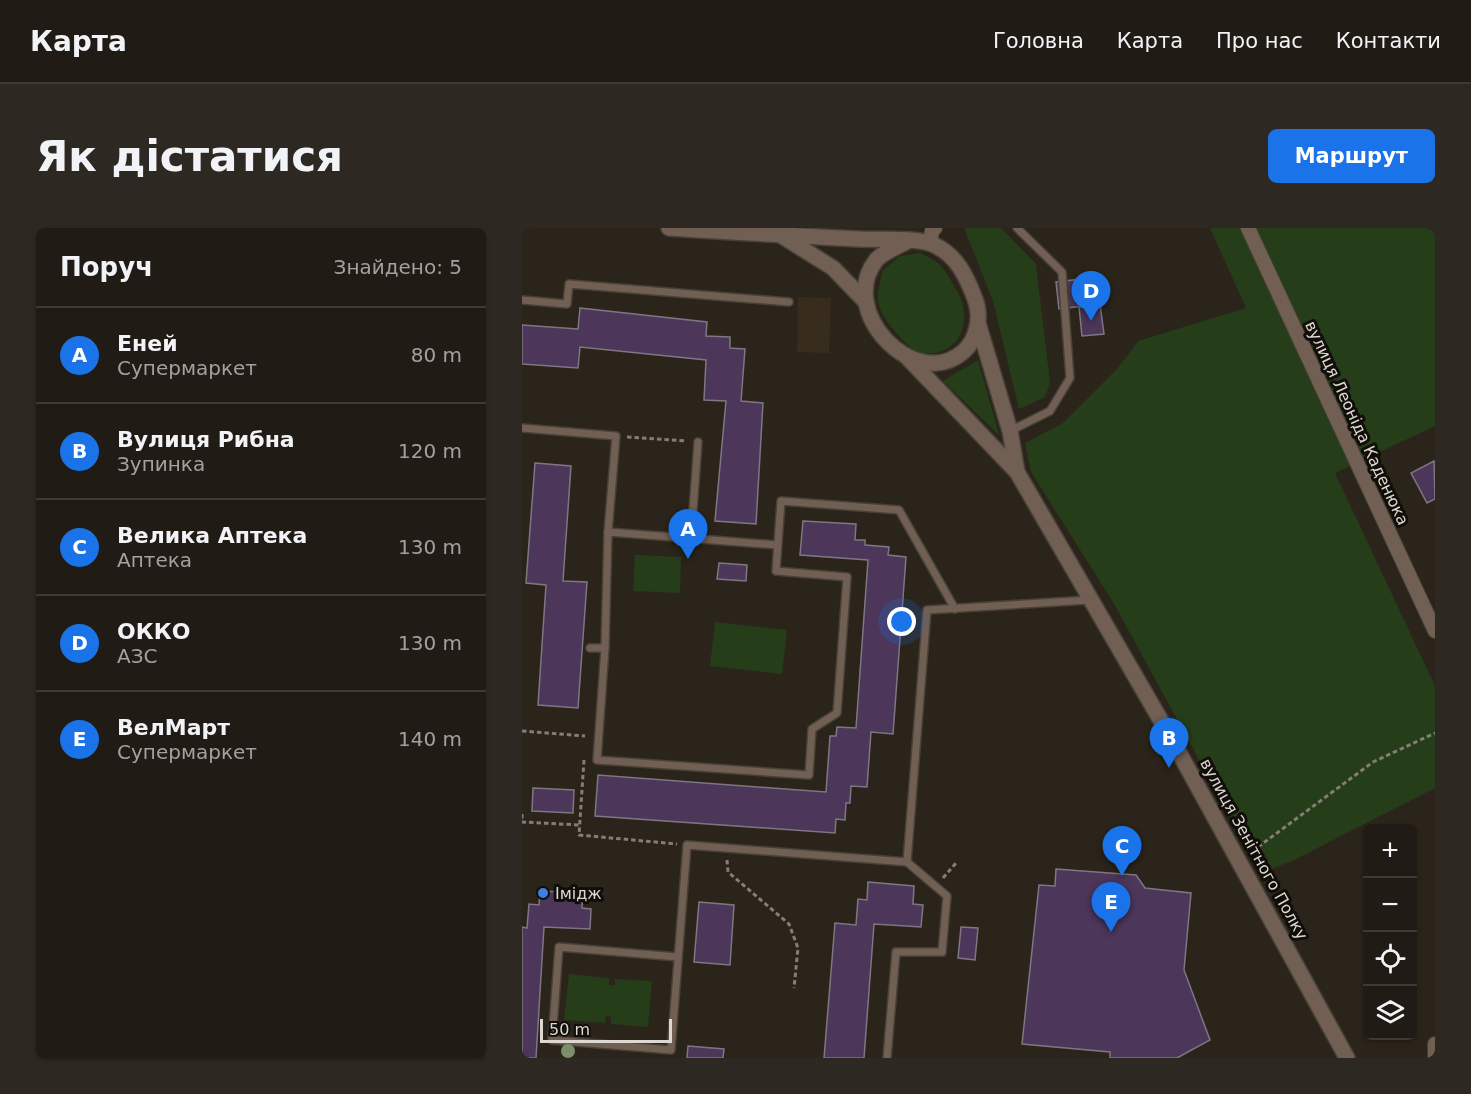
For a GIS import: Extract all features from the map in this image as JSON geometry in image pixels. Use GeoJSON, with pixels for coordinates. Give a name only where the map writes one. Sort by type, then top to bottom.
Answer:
{"type":"FeatureCollection","features":[{"type":"Feature","properties":{"kind":"street"},"geometry":{"type":"LineString","coordinates":[[669,228],[930,243],[956,259],[976,302],[978,324],[972,345],[948,362],[924,364],[906,356],[887,342],[863,299],[833,268],[779,235]]}},
{"type":"Feature","properties":{"kind":"street"},"geometry":{"type":"LineString","coordinates":[[930,243],[932,231],[935,228]]}},
{"type":"Feature","properties":{"kind":"street","name":"вулиця Леоніда Каденюка"},"geometry":{"type":"LineString","coordinates":[[1248,228],[1435,632]]}},
{"type":"Feature","properties":{"kind":"street"},"geometry":{"type":"LineString","coordinates":[[863,299],[866,280],[878,258],[909,242]]}},
{"type":"Feature","properties":{"kind":"street","name":"вулиця Зенітного Полку"},"geometry":{"type":"LineString","coordinates":[[978,324],[1010,431],[1017,472]]}},
{"type":"Feature","properties":{"kind":"street","name":"вулиця Зенітного Полку"},"geometry":{"type":"LineString","coordinates":[[906,356],[1017,472],[1089,600],[1177,748],[1347,1058]]}},
{"type":"Feature","properties":{"kind":"street"},"geometry":{"type":"LineString","coordinates":[[1435,1044],[1435,1056]]}},
{"type":"Feature","properties":{"kind":"lane"},"geometry":{"type":"LineString","coordinates":[[1010,431],[1050,411],[1070,378],[1062,272],[1017,228]]}},
{"type":"Feature","properties":{"kind":"lane"},"geometry":{"type":"LineString","coordinates":[[522,300],[567,304],[569,284],[789,302]]}},
{"type":"Feature","properties":{"kind":"lane"},"geometry":{"type":"LineString","coordinates":[[522,428],[616,436],[608,532],[605,648],[597,760],[809,775],[812,729],[837,713],[847,577],[776,571],[781,501],[899,510],[955,609]]}},
{"type":"Feature","properties":{"kind":"lane"},"geometry":{"type":"LineString","coordinates":[[691,538],[698,442]]}},
{"type":"Feature","properties":{"kind":"lane"},"geometry":{"type":"LineString","coordinates":[[608,532],[778,545]]}},
{"type":"Feature","properties":{"kind":"lane"},"geometry":{"type":"LineString","coordinates":[[907,862],[927,610],[1089,600]]}},
{"type":"Feature","properties":{"kind":"lane"},"geometry":{"type":"LineString","coordinates":[[590,648],[605,648]]}},
{"type":"Feature","properties":{"kind":"lane"},"geometry":{"type":"LineString","coordinates":[[678,957],[559,947],[552,1040],[671,1054],[687,844],[907,862],[947,896],[942,952],[896,952],[887,1058]]}},
{"type":"Feature","properties":{"kind":"path"},"geometry":{"type":"LineString","coordinates":[[616,436],[698,442]]}},
{"type":"Feature","properties":{"kind":"path"},"geometry":{"type":"LineString","coordinates":[[522,731],[585,735],[585,746]]}},
{"type":"Feature","properties":{"kind":"path"},"geometry":{"type":"LineString","coordinates":[[1258,848],[1372,762],[1435,733]]}},
{"type":"Feature","properties":{"kind":"path"},"geometry":{"type":"LineString","coordinates":[[584,758],[579,836],[687,844]]}},
{"type":"Feature","properties":{"kind":"path"},"geometry":{"type":"LineString","coordinates":[[522,814],[522,822],[580,825]]}},
{"type":"Feature","properties":{"kind":"path"},"geometry":{"type":"LineString","coordinates":[[727,848],[728,873],[789,924],[798,948],[794,988]]}},
{"type":"Feature","properties":{"kind":"path"},"geometry":{"type":"LineString","coordinates":[[936,886],[956,863]]}},
{"type":"Feature","properties":{"kind":"shaded area"},"geometry":{"type":"Polygon","coordinates":[[[798,297],[831,298],[829,353],[797,352],[798,297]]]}},
{"type":"Feature","properties":{"kind":"green space"},"geometry":{"type":"Polygon","coordinates":[[[964,228],[1001,228],[1036,264],[1050,383],[1045,397],[1019,409],[993,301],[964,228]]]}},
{"type":"Feature","properties":{"kind":"green space"},"geometry":{"type":"Polygon","coordinates":[[[1210,228],[1435,228],[1435,426],[1335,473],[1435,686],[1435,788],[1292,861],[1261,873],[1113,602],[1031,472],[1025,443],[1063,423],[1118,368],[1138,341],[1246,308],[1210,228]]]}},
{"type":"Feature","properties":{"kind":"green space"},"geometry":{"type":"Polygon","coordinates":[[[920,253],[934,260],[946,272],[962,302],[964,313],[964,324],[955,343],[936,353],[919,352],[908,345],[887,320],[878,303],[882,271],[900,256],[920,253]]]}},
{"type":"Feature","properties":{"kind":"green space"},"geometry":{"type":"Polygon","coordinates":[[[978,360],[999,435],[943,381],[978,360]]]}},
{"type":"Feature","properties":{"kind":"green space"},"geometry":{"type":"Polygon","coordinates":[[[635,555],[681,557],[680,593],[633,591],[635,555]]]}},
{"type":"Feature","properties":{"kind":"green space"},"geometry":{"type":"Polygon","coordinates":[[[715,622],[787,630],[782,674],[710,666],[715,622]]]}},
{"type":"Feature","properties":{"kind":"green space"},"geometry":{"type":"Polygon","coordinates":[[[569,974],[609,978],[609,985],[615,985],[615,979],[652,981],[648,1027],[611,1024],[611,1017],[606,1016],[605,1023],[564,1020],[569,974]]]}},
{"type":"Feature","properties":{"kind":"building"},"geometry":{"type":"Polygon","coordinates":[[[1098,277],[1100,304],[1059,309],[1056,282],[1098,277]]]}},
{"type":"Feature","properties":{"kind":"building"},"geometry":{"type":"Polygon","coordinates":[[[1100,304],[1104,334],[1082,336],[1079,307],[1100,304]]]}},
{"type":"Feature","properties":{"kind":"building"},"geometry":{"type":"Polygon","coordinates":[[[580,308],[707,322],[706,336],[730,337],[730,348],[745,349],[741,401],[763,403],[756,524],[715,521],[726,401],[704,400],[706,360],[580,347],[578,368],[522,364],[522,325],[578,329],[580,308]]]}},
{"type":"Feature","properties":{"kind":"building"},"geometry":{"type":"Polygon","coordinates":[[[1434,461],[1435,499],[1427,503],[1411,473],[1434,461]]]}},
{"type":"Feature","properties":{"kind":"building"},"geometry":{"type":"Polygon","coordinates":[[[535,463],[571,466],[563,581],[587,582],[578,708],[538,705],[546,585],[526,583],[535,463]]]}},
{"type":"Feature","properties":{"kind":"building"},"geometry":{"type":"Polygon","coordinates":[[[803,521],[856,524],[855,540],[865,540],[865,545],[889,547],[888,555],[906,557],[893,734],[871,732],[867,787],[851,786],[850,803],[846,803],[845,820],[836,819],[835,833],[595,816],[598,775],[826,792],[830,736],[836,736],[837,727],[856,728],[868,560],[800,555],[803,521]]]}},
{"type":"Feature","properties":{"kind":"building"},"geometry":{"type":"Polygon","coordinates":[[[719,563],[747,565],[746,581],[717,579],[719,563]]]}},
{"type":"Feature","properties":{"kind":"building"},"geometry":{"type":"Polygon","coordinates":[[[533,788],[574,790],[573,813],[532,811],[533,788]]]}},
{"type":"Feature","properties":{"kind":"building"},"geometry":{"type":"Polygon","coordinates":[[[1056,869],[1136,875],[1145,888],[1191,893],[1184,970],[1210,1040],[1177,1058],[1110,1058],[1110,1052],[1022,1044],[1039,885],[1055,886],[1056,869]]]}},
{"type":"Feature","properties":{"kind":"building"},"geometry":{"type":"Polygon","coordinates":[[[868,882],[914,886],[913,904],[923,905],[921,927],[874,924],[864,1058],[824,1058],[835,923],[856,925],[858,899],[867,900],[868,882]]]}},
{"type":"Feature","properties":{"kind":"building"},"geometry":{"type":"Polygon","coordinates":[[[540,891],[583,893],[582,908],[591,909],[590,929],[544,927],[536,1058],[522,1058],[522,927],[527,928],[529,904],[539,905],[540,891]]]}},
{"type":"Feature","properties":{"kind":"building"},"geometry":{"type":"Polygon","coordinates":[[[699,902],[734,905],[730,965],[694,962],[699,902]]]}},
{"type":"Feature","properties":{"kind":"building"},"geometry":{"type":"Polygon","coordinates":[[[961,927],[978,928],[975,960],[958,958],[961,927]]]}},
{"type":"Feature","properties":{"kind":"building"},"geometry":{"type":"Polygon","coordinates":[[[688,1046],[724,1049],[723,1058],[687,1058],[688,1046]]]}},
{"type":"Feature","properties":{"kind":"place","name":"ОККО"},"geometry":{"type":"Point","coordinates":[1091,321]}},
{"type":"Feature","properties":{"kind":"place","name":"Еней"},"geometry":{"type":"Point","coordinates":[688,559]}},
{"type":"Feature","properties":{"kind":"place","name":"Вулиця Рибна"},"geometry":{"type":"Point","coordinates":[1169,768]}},
{"type":"Feature","properties":{"kind":"place","name":"Велика Аптека"},"geometry":{"type":"Point","coordinates":[1122,876]}},
{"type":"Feature","properties":{"kind":"place","name":"Імідж"},"geometry":{"type":"Point","coordinates":[543,893]}},
{"type":"Feature","properties":{"kind":"place","name":"ВелМарт"},"geometry":{"type":"Point","coordinates":[1111,932]}}]}
